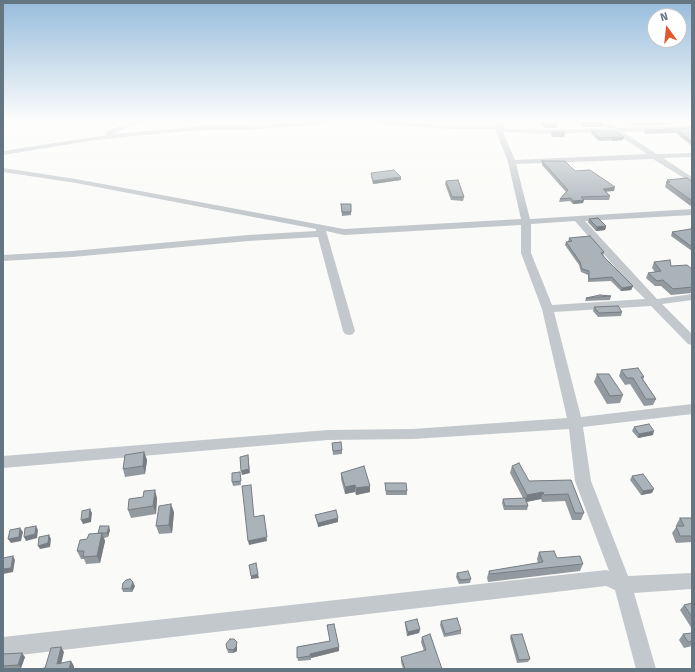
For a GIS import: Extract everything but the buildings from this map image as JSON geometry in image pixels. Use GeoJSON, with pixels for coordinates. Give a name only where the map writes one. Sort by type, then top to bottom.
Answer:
{"type":"FeatureCollection","features":[{"type":"Feature","properties":{"kind":"street"},"geometry":{"type":"LineString","coordinates":[[509,153],[526,221],[526,253],[548,309],[564,372],[583,481],[623,585],[646,669]]}},
{"type":"Feature","properties":{"kind":"street"},"geometry":{"type":"LineString","coordinates":[[648,153],[692,182]]}},
{"type":"Feature","properties":{"kind":"street"},"geometry":{"type":"LineString","coordinates":[[512,162],[692,155]]}},
{"type":"Feature","properties":{"kind":"street"},"geometry":{"type":"LineString","coordinates":[[3,170],[76,181],[321,231]]}},
{"type":"Feature","properties":{"kind":"street"},"geometry":{"type":"LineString","coordinates":[[3,258],[72,254],[321,231],[344,232],[692,212]]}},
{"type":"Feature","properties":{"kind":"street"},"geometry":{"type":"LineString","coordinates":[[577,218],[627,274],[656,302],[692,341]]}},
{"type":"Feature","properties":{"kind":"street"},"geometry":{"type":"LineString","coordinates":[[321,231],[349,331]]}},
{"type":"Feature","properties":{"kind":"street"},"geometry":{"type":"LineString","coordinates":[[548,309],[656,302],[692,298]]}},
{"type":"Feature","properties":{"kind":"street"},"geometry":{"type":"LineString","coordinates":[[3,462],[328,435],[414,434],[574,423],[692,409]]}},
{"type":"Feature","properties":{"kind":"street"},"geometry":{"type":"LineString","coordinates":[[3,647],[606,578],[623,585],[692,581]]}}]}
